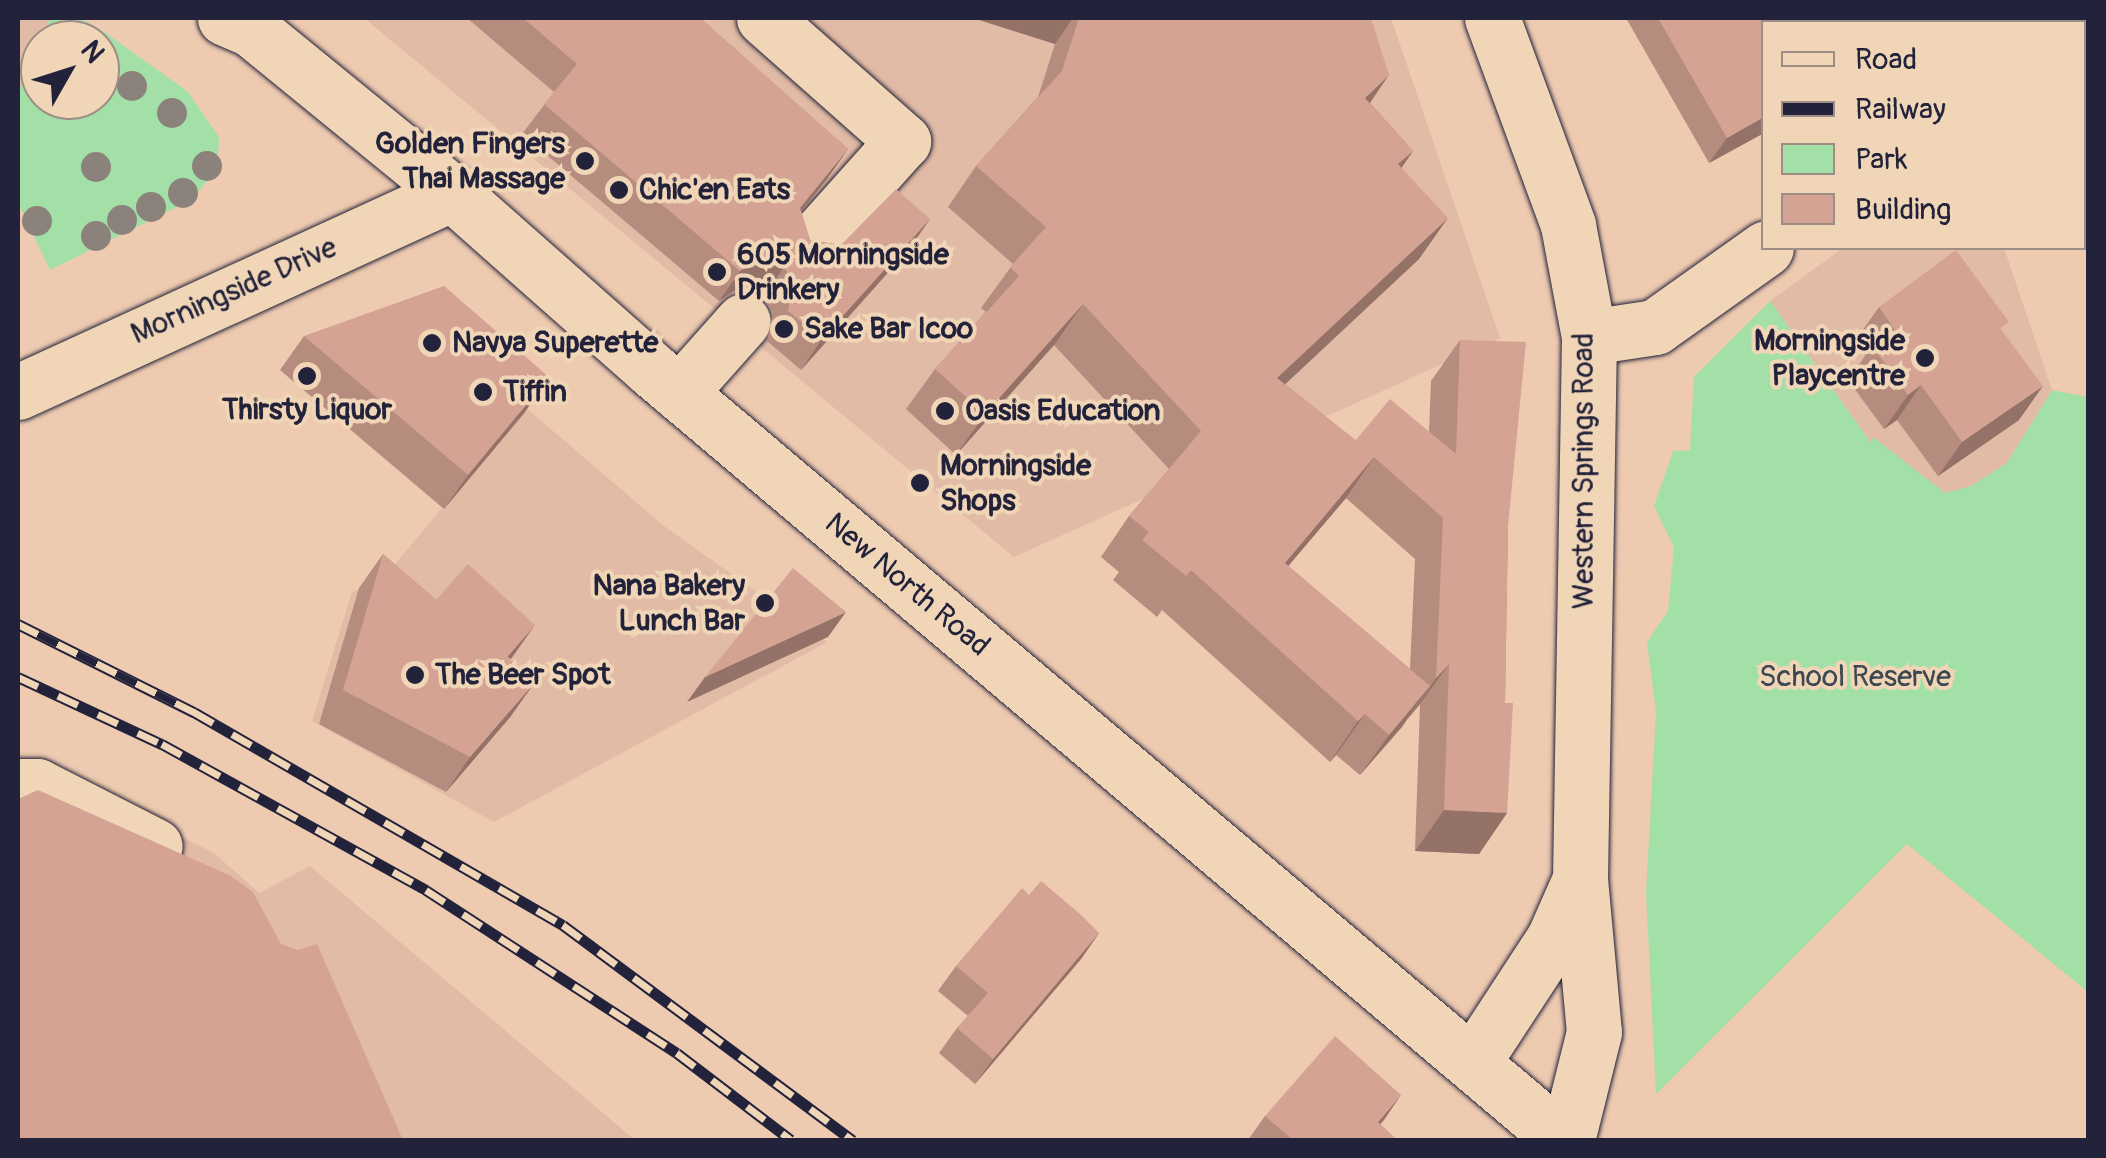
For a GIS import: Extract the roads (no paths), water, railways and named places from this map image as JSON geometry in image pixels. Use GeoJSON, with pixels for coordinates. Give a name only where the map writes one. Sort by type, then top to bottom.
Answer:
{"type":"FeatureCollection","features":[{"type":"Feature","properties":{"kind":"main road"},"geometry":{"type":"LineString","coordinates":[[764,18],[903,141],[809,246]]}},
{"type":"Feature","properties":{"kind":"main road","name":"Western Springs Road"},"geometry":{"type":"LineString","coordinates":[[1492,18],[1568,225],[1588,336],[1580,879],[1594,1032],[1565,1140]]}},
{"type":"Feature","properties":{"kind":"main road","name":"New North Road"},"geometry":{"type":"LineString","coordinates":[[240,21],[452,193],[680,393],[1565,1140]]}},
{"type":"Feature","properties":{"kind":"main road","name":"Morningside Drive"},"geometry":{"type":"LineString","coordinates":[[18,392],[452,193]]}},
{"type":"Feature","properties":{"kind":"main road"},"geometry":{"type":"LineString","coordinates":[[1588,336],[1656,327],[1763,250]]}},
{"type":"Feature","properties":{"kind":"main road"},"geometry":{"type":"LineString","coordinates":[[680,393],[743,321]]}},
{"type":"Feature","properties":{"kind":"main road"},"geometry":{"type":"LineString","coordinates":[[18,786],[37,786],[202,874]]}},
{"type":"Feature","properties":{"kind":"main road","name":"Western Springs Road"},"geometry":{"type":"LineString","coordinates":[[1473,1062],[1554,938],[1580,879]]}},
{"type":"Feature","properties":{"kind":"railway"},"geometry":{"type":"LineString","coordinates":[[18,624],[194,712],[563,925],[853,1140]]}},
{"type":"Feature","properties":{"kind":"railway"},"geometry":{"type":"LineString","coordinates":[[18,677],[162,744],[426,890],[677,1053],[791,1140]]}},
{"type":"Feature","properties":{"kind":"place","name":"Golden Fingers Thai Massage"},"geometry":{"type":"Point","coordinates":[585,161]}},
{"type":"Feature","properties":{"kind":"place","name":"Chic'en Eats"},"geometry":{"type":"Point","coordinates":[619,190]}},
{"type":"Feature","properties":{"kind":"place","name":"605 Morningside Drinkery"},"geometry":{"type":"Point","coordinates":[717,272]}},
{"type":"Feature","properties":{"kind":"place","name":"Sake Bar Icoo"},"geometry":{"type":"Point","coordinates":[784,329]}},
{"type":"Feature","properties":{"kind":"place","name":"Navya Superette"},"geometry":{"type":"Point","coordinates":[432,343]}},
{"type":"Feature","properties":{"kind":"place","name":"Morningside Playcentre"},"geometry":{"type":"Point","coordinates":[1925,358]}},
{"type":"Feature","properties":{"kind":"place","name":"Thirsty Liquor"},"geometry":{"type":"Point","coordinates":[307,376]}},
{"type":"Feature","properties":{"kind":"place","name":"Tiffin"},"geometry":{"type":"Point","coordinates":[483,392]}},
{"type":"Feature","properties":{"kind":"place","name":"Oasis Education"},"geometry":{"type":"Point","coordinates":[945,411]}},
{"type":"Feature","properties":{"kind":"place","name":"Morningside Shops"},"geometry":{"type":"Point","coordinates":[920,483]}},
{"type":"Feature","properties":{"kind":"place","name":"Nana Bakery Lunch Bar"},"geometry":{"type":"Point","coordinates":[765,603]}},
{"type":"Feature","properties":{"kind":"place","name":"The Beer Spot"},"geometry":{"type":"Point","coordinates":[415,675]}},
{"type":"Feature","properties":{"kind":"park label","name":"School Reserve"},"geometry":{"type":"Point","coordinates":[1855,677]}}]}
